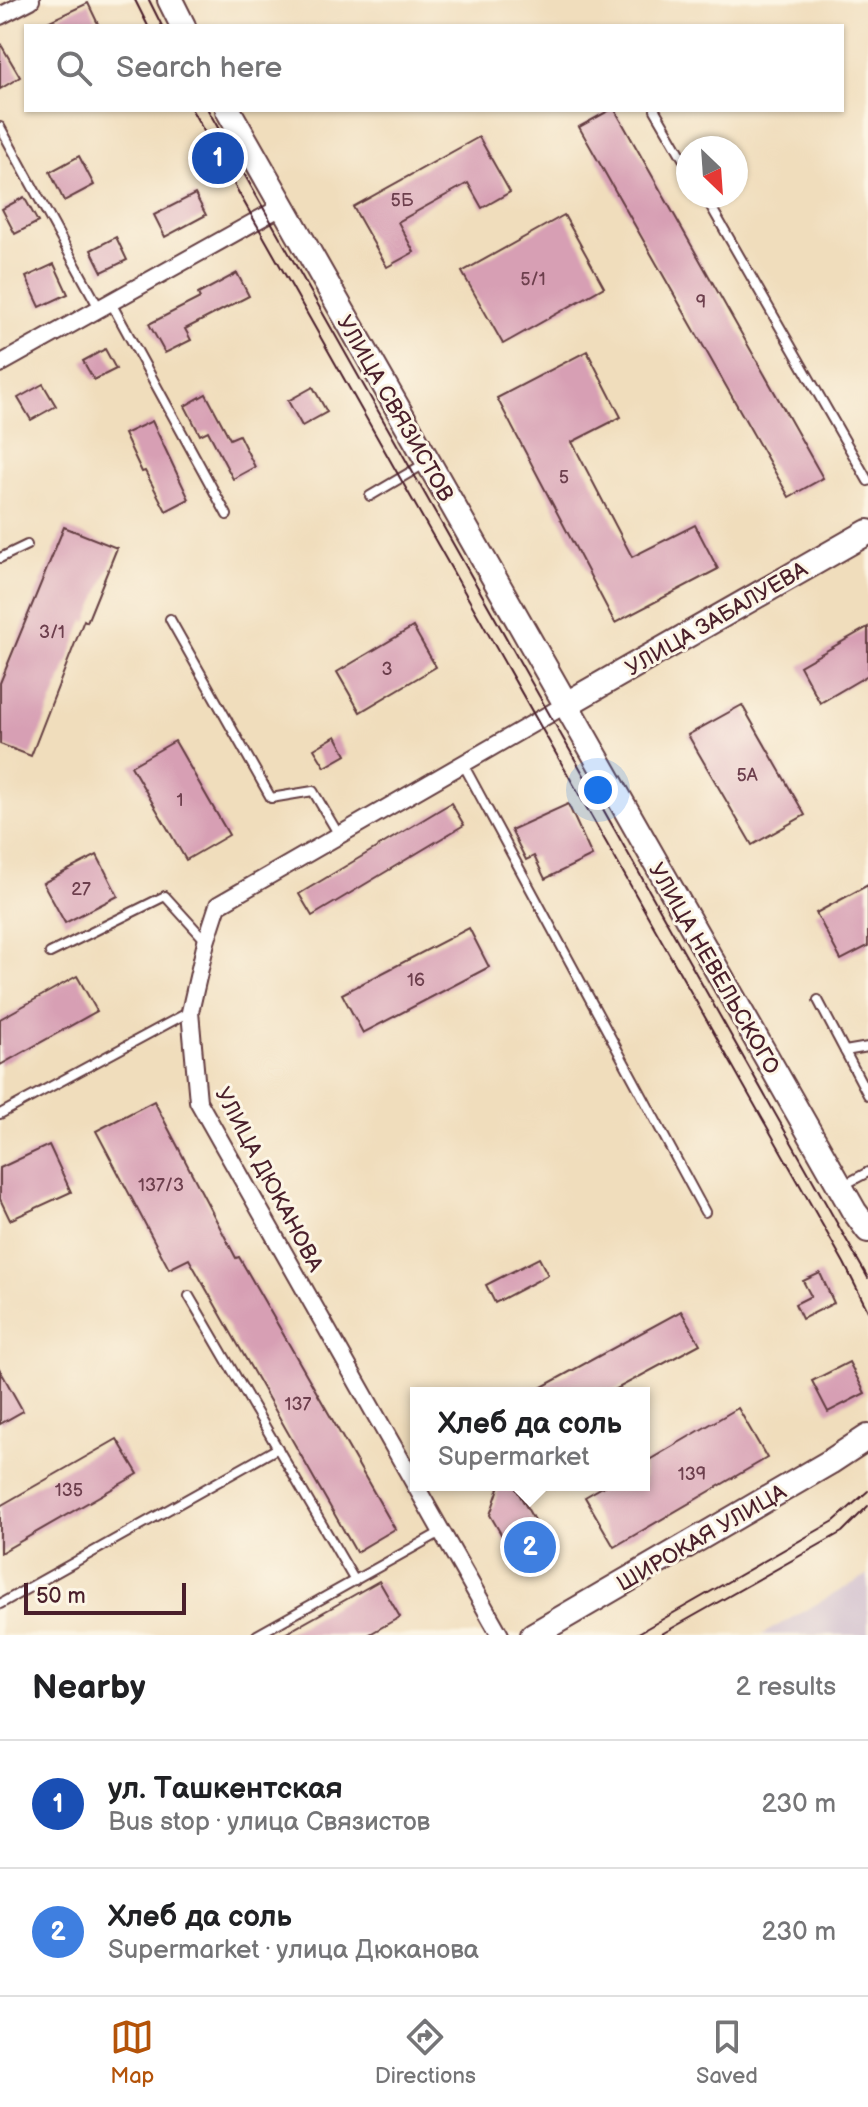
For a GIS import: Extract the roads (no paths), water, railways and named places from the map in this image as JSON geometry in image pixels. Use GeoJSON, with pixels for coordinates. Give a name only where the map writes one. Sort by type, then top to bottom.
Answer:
{"type":"FeatureCollection","features":[{"type":"Feature","properties":{"kind":"street"},"geometry":{"type":"LineString","coordinates":[[0,16],[31,0]]}},
{"type":"Feature","properties":{"kind":"street"},"geometry":{"type":"LineString","coordinates":[[170,0],[182,24]]}},
{"type":"Feature","properties":{"kind":"street","name":"УЛИЦА СВЯЗИСТОВ"},"geometry":{"type":"LineString","coordinates":[[229,112],[565,705]]}},
{"type":"Feature","properties":{"kind":"street"},"geometry":{"type":"LineString","coordinates":[[0,364],[281,207]]}},
{"type":"Feature","properties":{"kind":"street","name":"УЛИЦА ЗАБАЛУЕВА"},"geometry":{"type":"LineString","coordinates":[[565,705],[868,532]]}},
{"type":"Feature","properties":{"kind":"street","name":"УЛИЦА ДЮКАНОВА"},"geometry":{"type":"LineString","coordinates":[[410,1477],[198,1101],[190,1012],[218,905],[565,705]]}},
{"type":"Feature","properties":{"kind":"street","name":"УЛИЦА НЕВЕЛЬСКОГО"},"geometry":{"type":"LineString","coordinates":[[565,705],[840,1187],[868,1230]]}},
{"type":"Feature","properties":{"kind":"street","name":"ШИРОКАЯ УЛИЦА"},"geometry":{"type":"LineString","coordinates":[[533,1635],[868,1437]]}},
{"type":"Feature","properties":{"kind":"street","name":"УЛИЦА ДЮКАНОВА"},"geometry":{"type":"LineString","coordinates":[[418,1491],[500,1635]]}},
{"type":"Feature","properties":{"kind":"lane"},"geometry":{"type":"LineString","coordinates":[[656,112],[676,146]]}},
{"type":"Feature","properties":{"kind":"lane"},"geometry":{"type":"LineString","coordinates":[[0,127],[227,515]]}},
{"type":"Feature","properties":{"kind":"lane"},"geometry":{"type":"LineString","coordinates":[[712,208],[868,481]]}},
{"type":"Feature","properties":{"kind":"lane"},"geometry":{"type":"LineString","coordinates":[[370,496],[427,463]]}},
{"type":"Feature","properties":{"kind":"lane"},"geometry":{"type":"LineString","coordinates":[[0,558],[27,545]]}},
{"type":"Feature","properties":{"kind":"lane"},"geometry":{"type":"LineString","coordinates":[[170,619],[271,798],[313,791],[339,835]]}},
{"type":"Feature","properties":{"kind":"lane"},"geometry":{"type":"LineString","coordinates":[[462,764],[705,1212]]}},
{"type":"Feature","properties":{"kind":"lane"},"geometry":{"type":"LineString","coordinates":[[50,953],[165,896],[206,942]]}},
{"type":"Feature","properties":{"kind":"lane"},"geometry":{"type":"LineString","coordinates":[[818,1000],[868,1095]]}},
{"type":"Feature","properties":{"kind":"lane"},"geometry":{"type":"LineString","coordinates":[[0,1114],[190,1012]]}},
{"type":"Feature","properties":{"kind":"lane"},"geometry":{"type":"LineString","coordinates":[[845,1051],[868,1047]]}},
{"type":"Feature","properties":{"kind":"lane"},"geometry":{"type":"LineString","coordinates":[[840,1187],[868,1172]]}},
{"type":"Feature","properties":{"kind":"lane"},"geometry":{"type":"LineString","coordinates":[[189,1296],[355,1581]]}},
{"type":"Feature","properties":{"kind":"lane"},"geometry":{"type":"LineString","coordinates":[[0,1604],[278,1448]]}},
{"type":"Feature","properties":{"kind":"lane"},"geometry":{"type":"LineString","coordinates":[[257,1635],[441,1532]]}},
{"type":"Feature","properties":{"kind":"tram line"},"geometry":{"type":"LineString","coordinates":[[135,0],[147,24]]}},
{"type":"Feature","properties":{"kind":"tram line"},"geometry":{"type":"LineString","coordinates":[[149,0],[161,24]]}},
{"type":"Feature","properties":{"kind":"tram line"},"geometry":{"type":"LineString","coordinates":[[193,112],[844,1263],[868,1311]]}},
{"type":"Feature","properties":{"kind":"tram line"},"geometry":{"type":"LineString","coordinates":[[209,112],[868,1278]]}},
{"type":"Feature","properties":{"kind":"tram line"},"geometry":{"type":"LineString","coordinates":[[635,1635],[834,1521],[868,1491]]}},
{"type":"Feature","properties":{"kind":"tram line"},"geometry":{"type":"LineString","coordinates":[[660,1635],[842,1532],[868,1506]]}},
{"type":"Feature","properties":{"kind":"place","name":"ул. Ташкентская"},"geometry":{"type":"Point","coordinates":[218,158]}},
{"type":"Feature","properties":{"kind":"place","name":"Хлеб да соль"},"geometry":{"type":"Point","coordinates":[530,1547]}}]}
